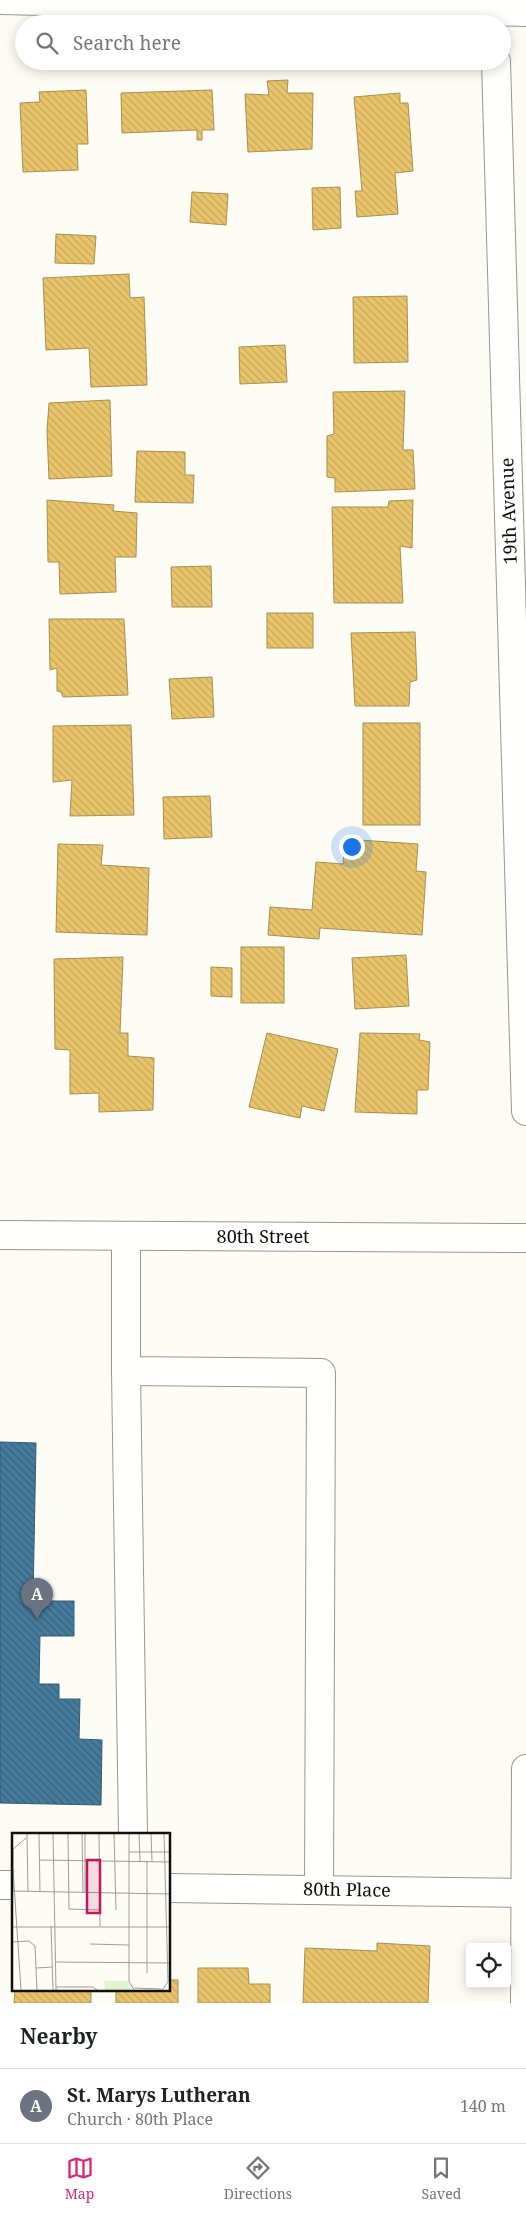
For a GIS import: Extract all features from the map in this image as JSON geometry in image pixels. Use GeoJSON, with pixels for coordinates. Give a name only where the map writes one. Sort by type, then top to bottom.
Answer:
{"type":"FeatureCollection","features":[{"type":"Feature","properties":{"kind":"street"},"geometry":{"type":"LineString","coordinates":[[0,0],[526,12]]}},
{"type":"Feature","properties":{"kind":"street","name":"19th Avenue"},"geometry":{"type":"LineString","coordinates":[[496,70],[526,1111]]}},
{"type":"Feature","properties":{"kind":"street","name":"80th Street"},"geometry":{"type":"LineString","coordinates":[[0,1236],[526,1238]]}},
{"type":"Feature","properties":{"kind":"street"},"geometry":{"type":"LineString","coordinates":[[126,1236],[126,1371],[134,1833]]}},
{"type":"Feature","properties":{"kind":"street"},"geometry":{"type":"LineString","coordinates":[[126,1371],[321,1373],[319,1890]]}},
{"type":"Feature","properties":{"kind":"street"},"geometry":{"type":"LineString","coordinates":[[525,2003],[526,1769]]}},
{"type":"Feature","properties":{"kind":"street","name":"80th Place"},"geometry":{"type":"LineString","coordinates":[[170,1888],[525,1893]]}},
{"type":"Feature","properties":{"kind":"building: Homes"},"geometry":{"type":"Polygon","coordinates":[[[288,80],[287,93],[313,93],[312,149],[248,152],[245,94],[269,95],[267,81],[288,80]]]}},
{"type":"Feature","properties":{"kind":"building: Homes"},"geometry":{"type":"Polygon","coordinates":[[[86,90],[88,144],[77,144],[78,170],[23,172],[20,103],[40,102],[39,92],[86,90]]]}},
{"type":"Feature","properties":{"kind":"building: Homes"},"geometry":{"type":"Polygon","coordinates":[[[212,90],[214,130],[202,130],[202,140],[197,140],[197,130],[122,133],[121,93],[212,90]]]}},
{"type":"Feature","properties":{"kind":"building: Homes"},"geometry":{"type":"Polygon","coordinates":[[[400,93],[400,103],[408,103],[413,171],[395,173],[398,214],[357,217],[355,191],[362,191],[354,97],[400,93]]]}},
{"type":"Feature","properties":{"kind":"building: Homes"},"geometry":{"type":"Polygon","coordinates":[[[340,187],[341,228],[313,230],[312,188],[340,187]]]}},
{"type":"Feature","properties":{"kind":"building: Homes"},"geometry":{"type":"Polygon","coordinates":[[[192,192],[228,194],[226,225],[190,222],[192,192]]]}},
{"type":"Feature","properties":{"kind":"building: Homes"},"geometry":{"type":"Polygon","coordinates":[[[56,234],[96,236],[94,264],[55,263],[56,234]]]}},
{"type":"Feature","properties":{"kind":"building: Homes"},"geometry":{"type":"Polygon","coordinates":[[[129,274],[130,298],[144,297],[147,385],[91,387],[89,348],[46,350],[43,278],[129,274]]]}},
{"type":"Feature","properties":{"kind":"building: Homes"},"geometry":{"type":"Polygon","coordinates":[[[407,296],[408,362],[354,363],[353,297],[407,296]]]}},
{"type":"Feature","properties":{"kind":"building: Homes"},"geometry":{"type":"Polygon","coordinates":[[[285,345],[287,382],[240,384],[239,347],[285,345]]]}},
{"type":"Feature","properties":{"kind":"building: Homes"},"geometry":{"type":"Polygon","coordinates":[[[405,391],[403,450],[413,450],[415,489],[335,492],[335,478],[327,477],[327,436],[334,434],[333,392],[405,391]]]}},
{"type":"Feature","properties":{"kind":"building: Homes"},"geometry":{"type":"Polygon","coordinates":[[[110,400],[112,476],[49,479],[47,431],[49,403],[110,400]]]}},
{"type":"Feature","properties":{"kind":"building: Homes"},"geometry":{"type":"Polygon","coordinates":[[[137,451],[185,452],[185,475],[194,475],[193,503],[135,502],[137,451]]]}},
{"type":"Feature","properties":{"kind":"building: Homes"},"geometry":{"type":"Polygon","coordinates":[[[47,500],[114,505],[113,511],[137,513],[136,557],[115,557],[116,592],[60,594],[59,562],[48,562],[47,500]]]}},
{"type":"Feature","properties":{"kind":"building: Homes"},"geometry":{"type":"Polygon","coordinates":[[[413,500],[412,548],[400,546],[403,603],[334,603],[332,507],[388,507],[389,501],[413,500]]]}},
{"type":"Feature","properties":{"kind":"building: Homes"},"geometry":{"type":"Polygon","coordinates":[[[211,566],[212,607],[172,607],[171,567],[211,566]]]}},
{"type":"Feature","properties":{"kind":"building: Homes"},"geometry":{"type":"Polygon","coordinates":[[[267,613],[313,613],[313,648],[267,648],[267,613]]]}},
{"type":"Feature","properties":{"kind":"building: Homes"},"geometry":{"type":"Polygon","coordinates":[[[49,619],[124,619],[128,695],[63,697],[61,692],[57,691],[57,668],[50,670],[49,619]]]}},
{"type":"Feature","properties":{"kind":"building: Homes"},"geometry":{"type":"Polygon","coordinates":[[[415,632],[417,680],[410,682],[409,706],[355,706],[351,633],[415,632]]]}},
{"type":"Feature","properties":{"kind":"building: Homes"},"geometry":{"type":"Polygon","coordinates":[[[212,677],[214,717],[172,719],[169,679],[212,677]]]}},
{"type":"Feature","properties":{"kind":"building: Homes"},"geometry":{"type":"Polygon","coordinates":[[[363,723],[420,723],[420,825],[363,825],[363,723]]]}},
{"type":"Feature","properties":{"kind":"building: Homes"},"geometry":{"type":"Polygon","coordinates":[[[131,725],[134,815],[70,816],[72,780],[53,782],[53,726],[131,725]]]}},
{"type":"Feature","properties":{"kind":"building: Homes"},"geometry":{"type":"Polygon","coordinates":[[[210,796],[212,837],[164,839],[163,797],[210,796]]]}},
{"type":"Feature","properties":{"kind":"building: Homes"},"geometry":{"type":"Polygon","coordinates":[[[345,839],[418,844],[416,871],[426,872],[422,935],[320,928],[319,939],[268,935],[270,907],[312,910],[316,862],[343,864],[345,839]]]}},
{"type":"Feature","properties":{"kind":"building: Homes"},"geometry":{"type":"Polygon","coordinates":[[[58,844],[103,845],[101,865],[149,868],[147,935],[56,932],[58,844]]]}},
{"type":"Feature","properties":{"kind":"building: Homes"},"geometry":{"type":"Polygon","coordinates":[[[241,947],[284,947],[284,1003],[241,1003],[241,947]]]}},
{"type":"Feature","properties":{"kind":"building: Homes"},"geometry":{"type":"Polygon","coordinates":[[[406,955],[409,1006],[355,1009],[352,958],[406,955]]]}},
{"type":"Feature","properties":{"kind":"building: Homes"},"geometry":{"type":"Polygon","coordinates":[[[123,957],[120,1033],[128,1033],[128,1056],[154,1058],[153,1110],[99,1112],[99,1093],[70,1094],[70,1050],[55,1049],[54,959],[123,957]]]}},
{"type":"Feature","properties":{"kind":"building: Homes"},"geometry":{"type":"Polygon","coordinates":[[[211,967],[232,968],[232,997],[211,996],[211,967]]]}},
{"type":"Feature","properties":{"kind":"building: Homes"},"geometry":{"type":"Polygon","coordinates":[[[267,1033],[338,1049],[324,1111],[302,1106],[300,1118],[249,1107],[267,1033]]]}},
{"type":"Feature","properties":{"kind":"building: Homes"},"geometry":{"type":"Polygon","coordinates":[[[360,1033],[420,1034],[419,1040],[430,1042],[428,1090],[417,1090],[417,1114],[355,1112],[360,1033]]]}},
{"type":"Feature","properties":{"kind":"building: Homes"},"geometry":{"type":"Polygon","coordinates":[[[377,1943],[430,1946],[428,2003],[303,2003],[305,1948],[377,1951],[377,1943]]]}},
{"type":"Feature","properties":{"kind":"building: Homes"},"geometry":{"type":"Polygon","coordinates":[[[198,1968],[248,1968],[249,1984],[270,1984],[270,2003],[198,2003],[198,1968]]]}},
{"type":"Feature","properties":{"kind":"building: Homes"},"geometry":{"type":"Polygon","coordinates":[[[170,1980],[178,1980],[178,2003],[116,2003],[116,1990],[170,1990],[170,1980]]]}},
{"type":"Feature","properties":{"kind":"building: Homes"},"geometry":{"type":"Polygon","coordinates":[[[15,1990],[91,1990],[91,2003],[14,2003],[15,1990]]]}},
{"type":"Feature","properties":{"kind":"building: Public"},"geometry":{"type":"Polygon","coordinates":[[[0,1442],[36,1443],[33,1601],[74,1601],[74,1636],[40,1636],[39,1684],[59,1684],[59,1699],[80,1699],[79,1739],[102,1740],[101,1805],[0,1803],[0,1442]]]}},
{"type":"Feature","properties":{"kind":"place","name":"St. Marys Lutheran"},"geometry":{"type":"Point","coordinates":[37,1619]}}]}
